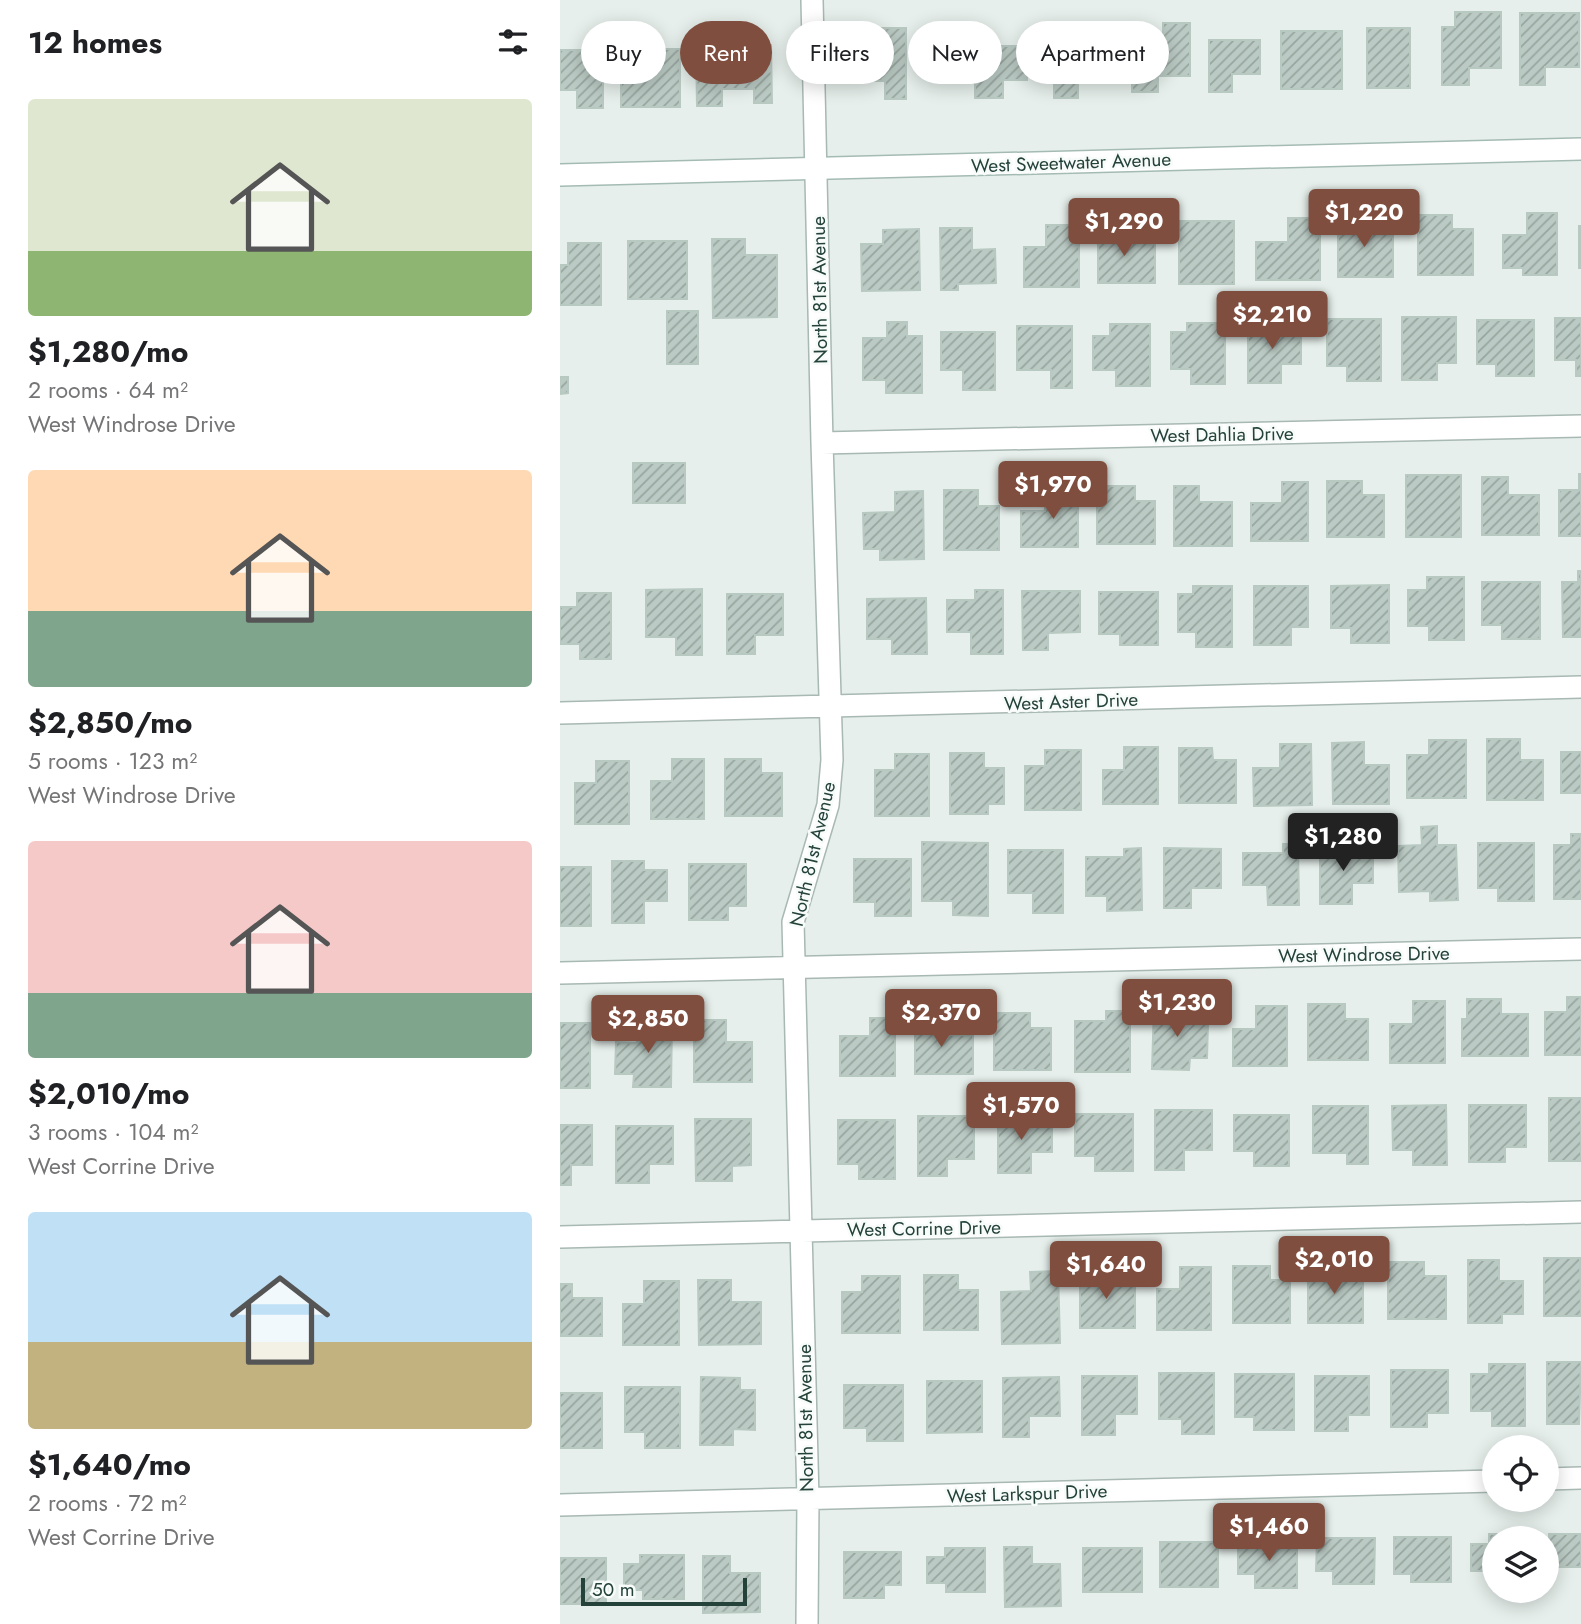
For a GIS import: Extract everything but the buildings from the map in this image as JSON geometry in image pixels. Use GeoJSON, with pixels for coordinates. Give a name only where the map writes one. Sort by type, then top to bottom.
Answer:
{"type":"FeatureCollection","features":[{"type":"Feature","properties":{"kind":"street","name":"North 81st Avenue"},"geometry":{"type":"LineString","coordinates":[[807,1624],[808,1499],[793,922],[828,805],[832,760],[812,0]]}},
{"type":"Feature","properties":{"kind":"street","name":"West Sweetwater Avenue"},"geometry":{"type":"LineString","coordinates":[[560,175],[1581,149]]}},
{"type":"Feature","properties":{"kind":"street","name":"West Dahlia Drive"},"geometry":{"type":"LineString","coordinates":[[822,443],[1581,426]]}},
{"type":"Feature","properties":{"kind":"street","name":"West Aster Drive"},"geometry":{"type":"LineString","coordinates":[[560,713],[1581,687]]}},
{"type":"Feature","properties":{"kind":"street","name":"West Windrose Drive"},"geometry":{"type":"LineString","coordinates":[[560,973],[1581,950]]}},
{"type":"Feature","properties":{"kind":"street","name":"West Corrine Drive"},"geometry":{"type":"LineString","coordinates":[[560,1237],[1581,1212]]}},
{"type":"Feature","properties":{"kind":"street"},"geometry":{"type":"LineString","coordinates":[[1559,1479],[1581,1478]]}},
{"type":"Feature","properties":{"kind":"street","name":"West Larkspur Drive"},"geometry":{"type":"LineString","coordinates":[[560,1505],[1482,1481]]}}]}
